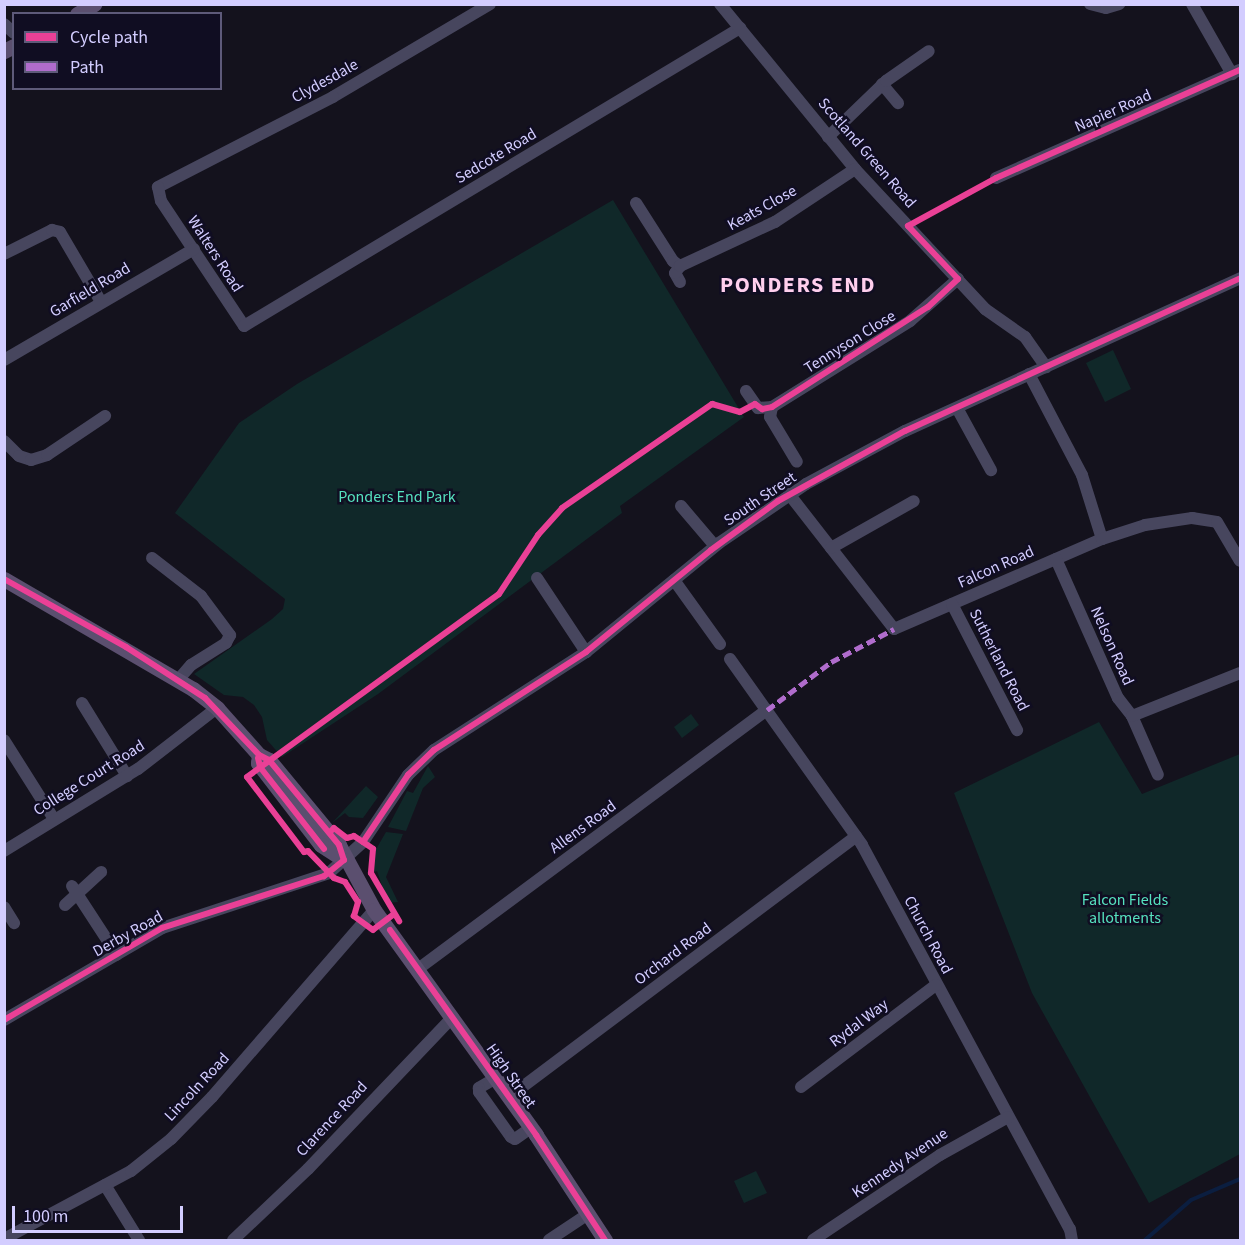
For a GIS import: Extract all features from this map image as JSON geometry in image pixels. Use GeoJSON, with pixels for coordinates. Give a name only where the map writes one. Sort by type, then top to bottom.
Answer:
{"type":"FeatureCollection","features":[{"type":"Feature","properties":{"kind":"main road"},"geometry":{"type":"LineString","coordinates":[[80,12],[94,4]]}},
{"type":"Feature","properties":{"kind":"main road","name":"High Street"},"geometry":{"type":"LineString","coordinates":[[4,579],[178,680],[217,708],[259,755],[269,760],[339,845],[344,860],[374,910],[496,1078],[605,1240]]}},
{"type":"Feature","properties":{"kind":"street","name":"Clydesdale"},"geometry":{"type":"LineString","coordinates":[[171,178],[333,96],[490,4]]}},
{"type":"Feature","properties":{"kind":"street","name":"Scotland Green Road"},"geometry":{"type":"LineString","coordinates":[[720,4],[855,169],[990,313],[1025,337],[1046,367]]}},
{"type":"Feature","properties":{"kind":"street"},"geometry":{"type":"LineString","coordinates":[[1090,4],[1119,4]]}},
{"type":"Feature","properties":{"kind":"street"},"geometry":{"type":"LineString","coordinates":[[1192,4],[1236,72]]}},
{"type":"Feature","properties":{"kind":"street","name":"Sedcote Road"},"geometry":{"type":"LineString","coordinates":[[268,311],[740,28]]}},
{"type":"Feature","properties":{"kind":"street"},"geometry":{"type":"LineString","coordinates":[[828,137],[882,84],[929,51]]}},
{"type":"Feature","properties":{"kind":"street","name":"Napier Road"},"geometry":{"type":"LineString","coordinates":[[996,178],[1236,72]]}},
{"type":"Feature","properties":{"kind":"street"},"geometry":{"type":"LineString","coordinates":[[882,84],[898,103]]}},
{"type":"Feature","properties":{"kind":"street","name":"Keats Close"},"geometry":{"type":"LineString","coordinates":[[680,266],[775,222],[855,169]]}},
{"type":"Feature","properties":{"kind":"street","name":"Walters Road"},"geometry":{"type":"LineString","coordinates":[[171,178],[157,192],[244,326],[268,311]]}},
{"type":"Feature","properties":{"kind":"street"},"geometry":{"type":"LineString","coordinates":[[636,203],[673,262],[680,266],[675,273],[680,282]]}},
{"type":"Feature","properties":{"kind":"street"},"geometry":{"type":"LineString","coordinates":[[4,254],[52,230],[60,232],[101,302]]}},
{"type":"Feature","properties":{"kind":"street","name":"Garfield Road"},"geometry":{"type":"LineString","coordinates":[[4,360],[194,249]]}},
{"type":"Feature","properties":{"kind":"street","name":"South Street"},"geometry":{"type":"LineString","coordinates":[[344,860],[363,843],[419,762],[586,652],[715,546],[789,494],[878,445],[1240,278]]}},
{"type":"Feature","properties":{"kind":"street","name":"Tennyson Close"},"geometry":{"type":"LineString","coordinates":[[772,407],[910,321],[958,279]]}},
{"type":"Feature","properties":{"kind":"street"},"geometry":{"type":"LineString","coordinates":[[1029,374],[1082,475],[1102,539]]}},
{"type":"Feature","properties":{"kind":"street"},"geometry":{"type":"LineString","coordinates":[[746,391],[758,408],[772,407],[770,417],[797,462]]}},
{"type":"Feature","properties":{"kind":"street"},"geometry":{"type":"LineString","coordinates":[[957,408],[990,463]]}},
{"type":"Feature","properties":{"kind":"street"},"geometry":{"type":"LineString","coordinates":[[4,441],[19,456],[31,460],[47,455],[105,416]]}},
{"type":"Feature","properties":{"kind":"street","name":"Falcon Road"},"geometry":{"type":"LineString","coordinates":[[789,494],[894,629],[1102,539],[1145,525],[1192,518],[1217,522],[1240,561]]}},
{"type":"Feature","properties":{"kind":"street"},"geometry":{"type":"LineString","coordinates":[[681,506],[715,546]]}},
{"type":"Feature","properties":{"kind":"street"},"geometry":{"type":"LineString","coordinates":[[831,548],[909,507]]}},
{"type":"Feature","properties":{"kind":"street"},"geometry":{"type":"LineString","coordinates":[[152,558],[201,596],[230,635],[226,643],[196,662],[178,680]]}},
{"type":"Feature","properties":{"kind":"street","name":"Nelson Road"},"geometry":{"type":"LineString","coordinates":[[1056,559],[1118,698],[1132,716],[1158,775]]}},
{"type":"Feature","properties":{"kind":"street"},"geometry":{"type":"LineString","coordinates":[[537,578],[586,652]]}},
{"type":"Feature","properties":{"kind":"street"},"geometry":{"type":"LineString","coordinates":[[674,580],[720,644]]}},
{"type":"Feature","properties":{"kind":"street","name":"Sutherland Road"},"geometry":{"type":"LineString","coordinates":[[952,604],[1017,730]]}},
{"type":"Feature","properties":{"kind":"street","name":"Church Road"},"geometry":{"type":"LineString","coordinates":[[730,659],[856,836],[1070,1229],[1072,1240]]}},
{"type":"Feature","properties":{"kind":"street"},"geometry":{"type":"LineString","coordinates":[[1132,716],[1240,673]]}},
{"type":"Feature","properties":{"kind":"street"},"geometry":{"type":"LineString","coordinates":[[82,703],[128,776]]}},
{"type":"Feature","properties":{"kind":"street","name":"College Court Road"},"geometry":{"type":"LineString","coordinates":[[4,850],[128,776],[217,708]]}},
{"type":"Feature","properties":{"kind":"street","name":"Allens Road"},"geometry":{"type":"LineString","coordinates":[[418,969],[767,710]]}},
{"type":"Feature","properties":{"kind":"street"},"geometry":{"type":"LineString","coordinates":[[4,740],[54,819]]}},
{"type":"Feature","properties":{"kind":"street","name":"Orchard Road"},"geometry":{"type":"LineString","coordinates":[[509,1097],[856,836]]}},
{"type":"Feature","properties":{"kind":"street","name":"Derby Road"},"geometry":{"type":"LineString","coordinates":[[4,1020],[188,917],[308,881],[329,873],[344,860]]}},
{"type":"Feature","properties":{"kind":"street"},"geometry":{"type":"LineString","coordinates":[[64,905],[75,890],[101,872]]}},
{"type":"Feature","properties":{"kind":"street"},"geometry":{"type":"LineString","coordinates":[[75,890],[117,955]]}},
{"type":"Feature","properties":{"kind":"street"},"geometry":{"type":"LineString","coordinates":[[4,908],[14,923]]}},
{"type":"Feature","properties":{"kind":"street","name":"Lincoln Road"},"geometry":{"type":"LineString","coordinates":[[4,1239],[139,1166],[205,1106],[374,910]]}},
{"type":"Feature","properties":{"kind":"street","name":"Rydal Way"},"geometry":{"type":"LineString","coordinates":[[801,1087],[936,985]]}},
{"type":"Feature","properties":{"kind":"street","name":"Clarence Road"},"geometry":{"type":"LineString","coordinates":[[233,1240],[308,1169],[453,1017]]}},
{"type":"Feature","properties":{"kind":"street"},"geometry":{"type":"LineString","coordinates":[[496,1078],[479,1088],[479,1092],[511,1137],[515,1138],[531,1128]]}},
{"type":"Feature","properties":{"kind":"street","name":"Kennedy Avenue"},"geometry":{"type":"LineString","coordinates":[[813,1240],[940,1155],[1008,1117]]}},
{"type":"Feature","properties":{"kind":"street"},"geometry":{"type":"LineString","coordinates":[[105,1185],[139,1240]]}},
{"type":"Feature","properties":{"kind":"street"},"geometry":{"type":"LineString","coordinates":[[549,1240],[588,1214]]}},
{"type":"Feature","properties":{"kind":"green space","name":"Ponders End Park"},"geometry":{"type":"Polygon","coordinates":[[[613,200],[744,417],[620,506],[622,513],[378,694],[282,757],[267,740],[262,717],[254,705],[243,697],[224,695],[194,674],[272,619],[283,609],[285,599],[175,513],[239,423],[297,384],[613,200]]]}},
{"type":"Feature","properties":{"kind":"green space"},"geometry":{"type":"Polygon","coordinates":[[[1113,350],[1131,389],[1105,402],[1086,363],[1113,350]]]}},
{"type":"Feature","properties":{"kind":"green space"},"geometry":{"type":"Polygon","coordinates":[[[691,714],[699,725],[682,738],[674,727],[691,714]]]}},
{"type":"Feature","properties":{"kind":"green space","name":"Falcon Fields allotments"},"geometry":{"type":"Polygon","coordinates":[[[1099,722],[1142,794],[1240,754],[1240,1154],[1149,1203],[1032,993],[954,793],[1099,722]]]}},
{"type":"Feature","properties":{"kind":"green space"},"geometry":{"type":"Polygon","coordinates":[[[428,766],[435,777],[423,788],[406,831],[388,827],[407,791],[413,793],[428,766]]]}},
{"type":"Feature","properties":{"kind":"green space"},"geometry":{"type":"Polygon","coordinates":[[[366,786],[378,797],[363,818],[349,817],[345,813],[332,823],[366,786]]]}},
{"type":"Feature","properties":{"kind":"green space"},"geometry":{"type":"Polygon","coordinates":[[[386,832],[403,834],[386,877],[398,902],[388,903],[377,871],[372,873],[375,851],[386,832]]]}},
{"type":"Feature","properties":{"kind":"green space"},"geometry":{"type":"Polygon","coordinates":[[[756,1171],[767,1193],[744,1203],[734,1181],[756,1171]]]}},
{"type":"Feature","properties":{"kind":"waterway"},"geometry":{"type":"LineString","coordinates":[[1145,1240],[1191,1200],[1240,1179]]}},
{"type":"Feature","properties":{"kind":"marked path"},"geometry":{"type":"LineString","coordinates":[[767,710],[831,662],[894,629]]}},
{"type":"Feature","properties":{"kind":"cycle path"},"geometry":{"type":"LineString","coordinates":[[394,914],[373,930],[354,916],[358,902],[345,882],[334,878],[308,851],[304,852],[247,777],[499,594],[538,535],[562,508],[712,404],[740,412],[755,404],[762,409],[772,407],[928,307],[958,279],[908,226],[996,178],[1240,70]]}},
{"type":"Feature","properties":{"kind":"cycle path"},"geometry":{"type":"LineString","coordinates":[[363,842],[408,775],[434,750],[586,652],[711,550],[778,501],[905,431],[1240,278]]}},
{"type":"Feature","properties":{"kind":"cycle path"},"geometry":{"type":"LineString","coordinates":[[4,579],[126,647],[205,698],[259,755],[269,760],[339,845],[344,860],[324,876],[162,928],[4,1020]]}},
{"type":"Feature","properties":{"kind":"cycle path"},"geometry":{"type":"LineString","coordinates":[[258,758],[260,767],[324,849]]}},
{"type":"Feature","properties":{"kind":"cycle path"},"geometry":{"type":"LineString","coordinates":[[331,831],[334,828],[347,838],[354,836],[373,849],[371,873],[399,921]]}},
{"type":"Feature","properties":{"kind":"cycle path"},"geometry":{"type":"LineString","coordinates":[[390,930],[536,1135],[605,1240]]}},
{"type":"Feature","properties":{"kind":"district","name":"PONDERS END"},"geometry":{"type":"Point","coordinates":[798,286]}}]}
